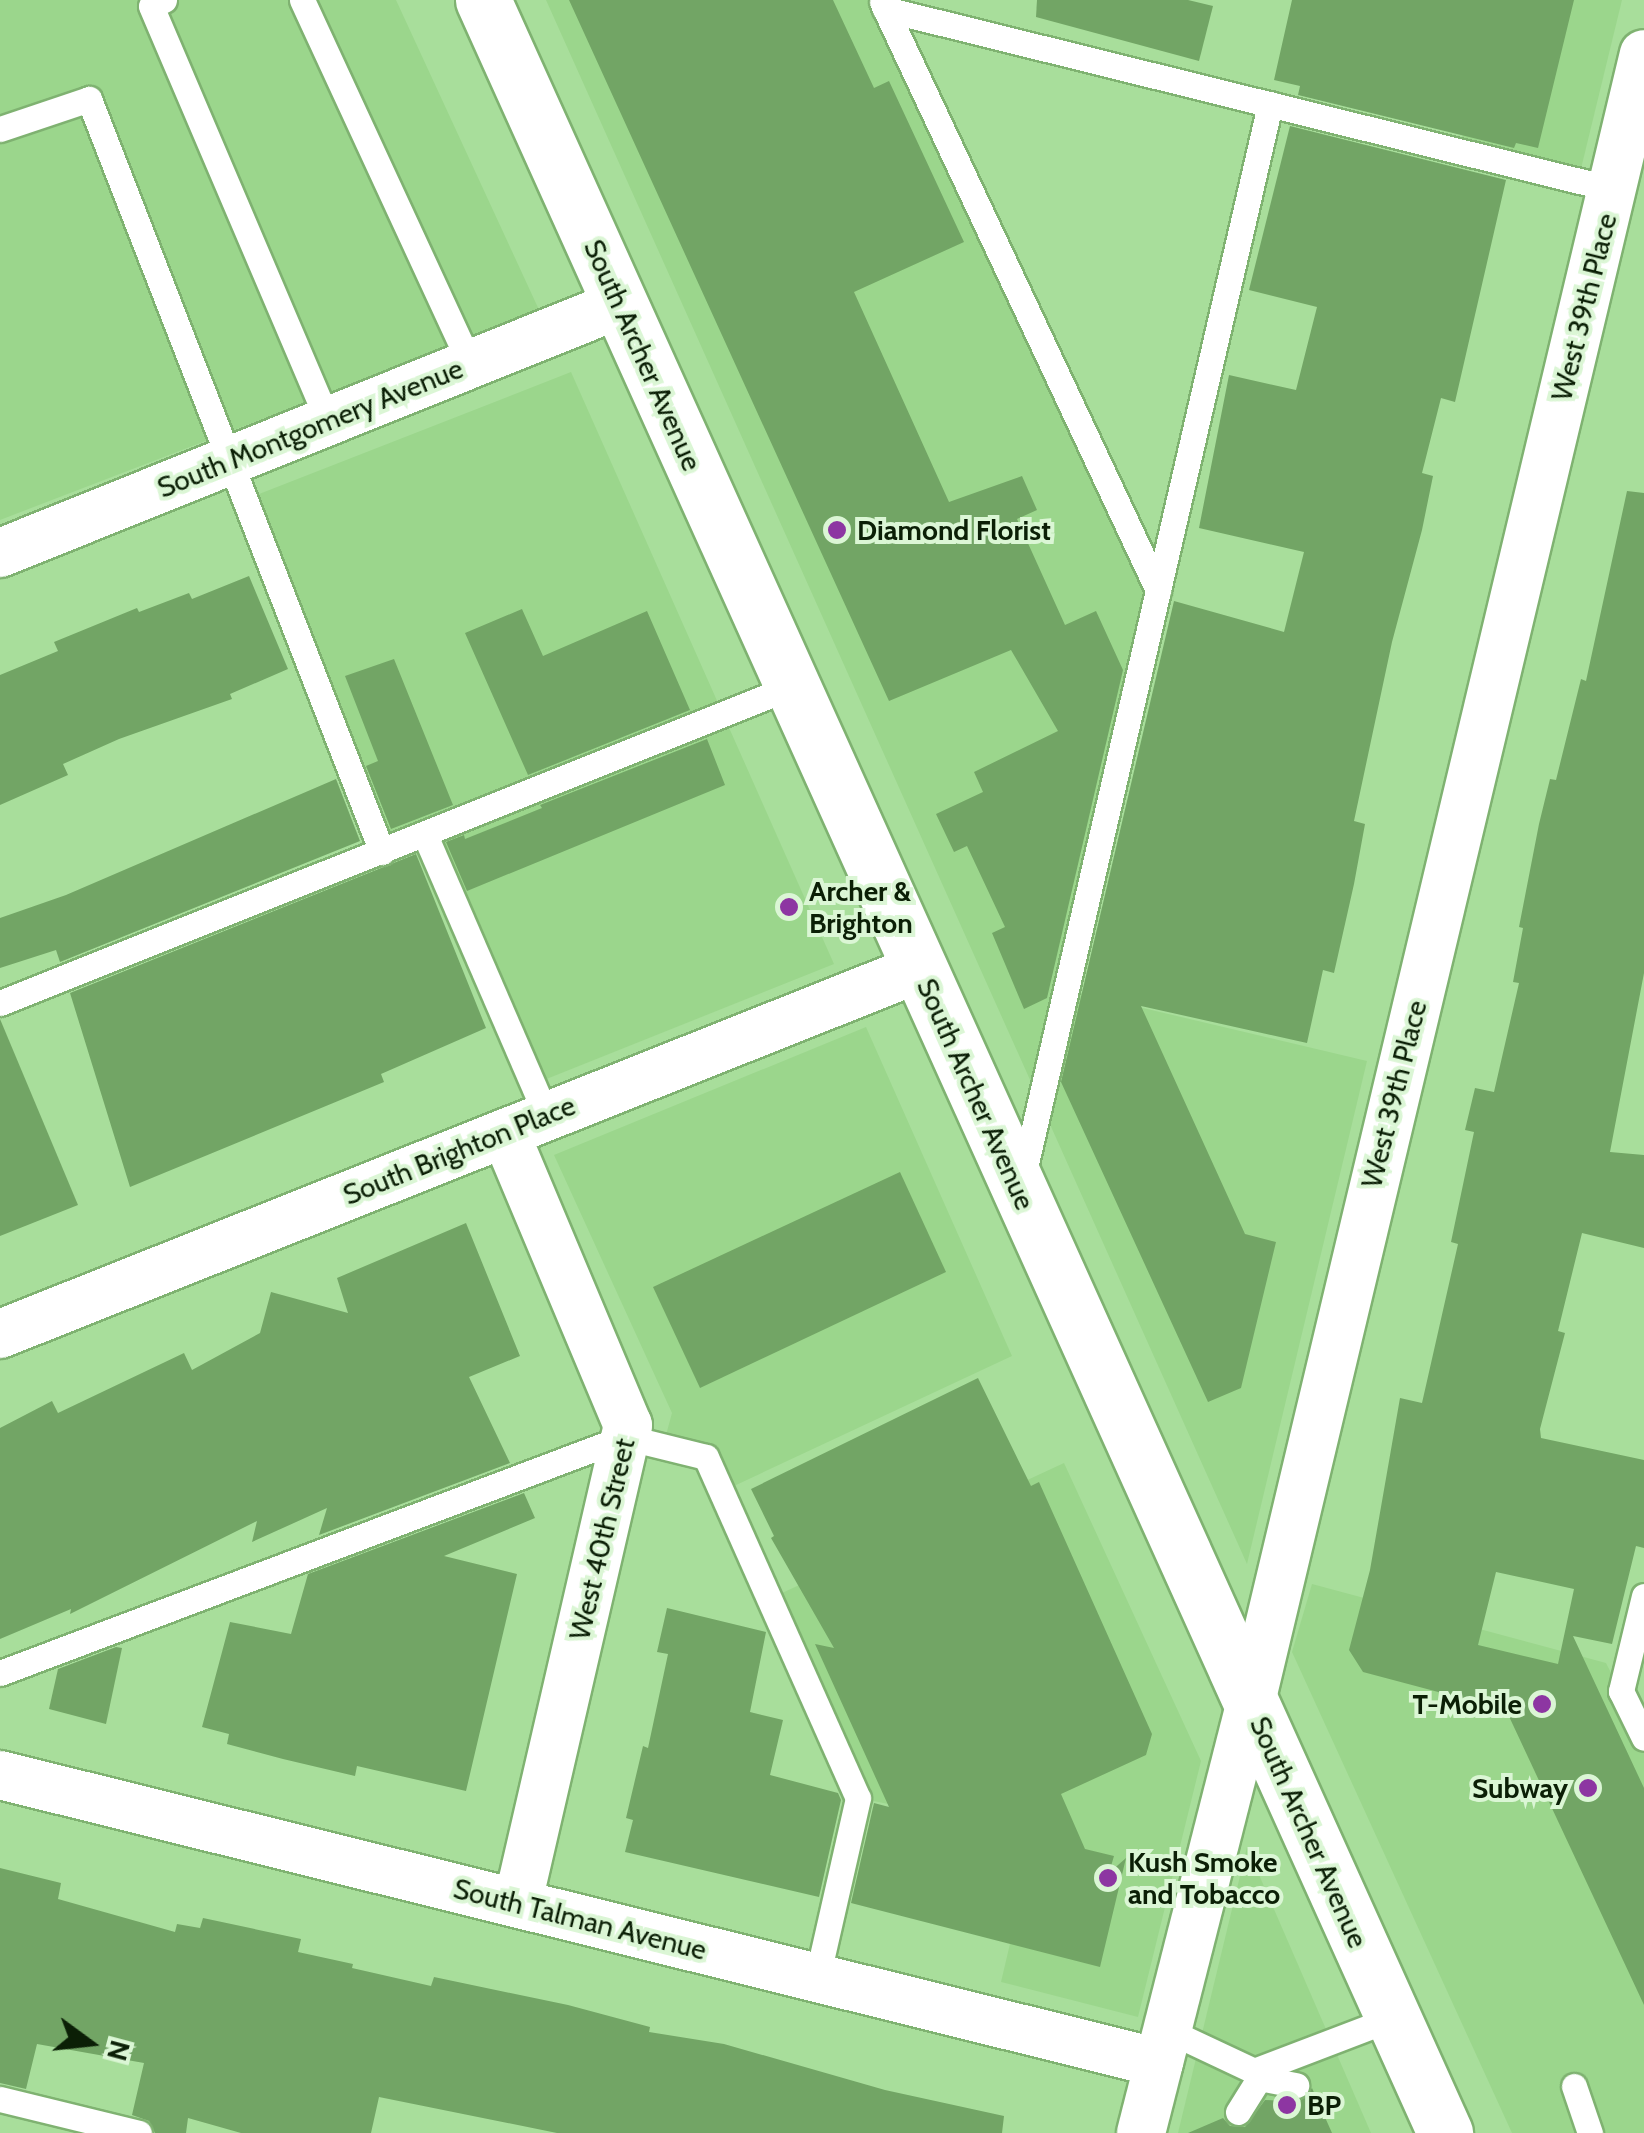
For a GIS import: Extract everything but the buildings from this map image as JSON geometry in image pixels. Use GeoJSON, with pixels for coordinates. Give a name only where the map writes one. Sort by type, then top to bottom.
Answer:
{"type":"FeatureCollection","features":[{"type":"Feature","properties":{"kind":"main road","name":"South Archer Avenue"},"geometry":{"type":"LineString","coordinates":[[484,0],[1444,2133]]}},
{"type":"Feature","properties":{"kind":"street","name":"West 39th Place"},"geometry":{"type":"LineString","coordinates":[[1142,2133],[1250,1702],[1644,54]]}},
{"type":"Feature","properties":{"kind":"street","name":"South Montgomery Avenue"},"geometry":{"type":"LineString","coordinates":[[0,553],[620,304]]}},
{"type":"Feature","properties":{"kind":"street","name":"South Brighton Place"},"geometry":{"type":"LineString","coordinates":[[0,1334],[920,968]]}},
{"type":"Feature","properties":{"kind":"street","name":"West 40th Street"},"geometry":{"type":"LineString","coordinates":[[518,1903],[628,1424],[526,1123]]}},
{"type":"Feature","properties":{"kind":"street","name":"South Talman Avenue"},"geometry":{"type":"LineString","coordinates":[[0,1775],[817,1978],[1163,2046]]}},
{"type":"Feature","properties":{"kind":"lane"},"geometry":{"type":"LineString","coordinates":[[164,0],[151,6],[328,422]]}},
{"type":"Feature","properties":{"kind":"lane"},"geometry":{"type":"LineString","coordinates":[[302,0],[470,364]]}},
{"type":"Feature","properties":{"kind":"lane"},"geometry":{"type":"LineString","coordinates":[[883,4],[1612,189]]}},
{"type":"Feature","properties":{"kind":"lane"},"geometry":{"type":"LineString","coordinates":[[883,4],[1158,590]]}},
{"type":"Feature","properties":{"kind":"lane"},"geometry":{"type":"LineString","coordinates":[[0,129],[89,100],[382,852]]}},
{"type":"Feature","properties":{"kind":"lane"},"geometry":{"type":"LineString","coordinates":[[1020,1190],[1270,104]]}},
{"type":"Feature","properties":{"kind":"lane"},"geometry":{"type":"LineString","coordinates":[[0,1003],[793,686]]}},
{"type":"Feature","properties":{"kind":"lane"},"geometry":{"type":"LineString","coordinates":[[426,835],[526,1123]]}},
{"type":"Feature","properties":{"kind":"lane"},"geometry":{"type":"LineString","coordinates":[[0,1673],[625,1437],[706,1457],[858,1798],[817,1978]]}},
{"type":"Feature","properties":{"kind":"lane"},"geometry":{"type":"LineString","coordinates":[[1644,1596],[1621,1691],[1644,1738]]}},
{"type":"Feature","properties":{"kind":"lane"},"geometry":{"type":"LineString","coordinates":[[1238,2112],[1261,2082],[1393,2018]]}},
{"type":"Feature","properties":{"kind":"lane"},"geometry":{"type":"LineString","coordinates":[[1163,2046],[1261,2082],[1296,2086]]}},
{"type":"Feature","properties":{"kind":"lane"},"geometry":{"type":"LineString","coordinates":[[1574,2086],[1590,2133]]}},
{"type":"Feature","properties":{"kind":"lane"},"geometry":{"type":"LineString","coordinates":[[0,2100],[138,2133]]}},
{"type":"Feature","properties":{"kind":"shaded area"},"geometry":{"type":"Polygon","coordinates":[[[0,0],[396,0],[540,312],[0,520],[0,0]]]}},
{"type":"Feature","properties":{"kind":"shaded area"},"geometry":{"type":"Polygon","coordinates":[[[546,0],[881,0],[1158,590],[1067,990],[1367,1061],[1247,1564],[546,0]]]}},
{"type":"Feature","properties":{"kind":"shaded area"},"geometry":{"type":"Polygon","coordinates":[[[1494,0],[1622,0],[1578,181],[1459,151],[1494,0]]]}},
{"type":"Feature","properties":{"kind":"shaded area"},"geometry":{"type":"Polygon","coordinates":[[[571,372],[834,964],[534,1084],[426,835],[382,852],[244,500],[571,372]]]}},
{"type":"Feature","properties":{"kind":"shaded area"},"geometry":{"type":"Polygon","coordinates":[[[866,1027],[1012,1356],[721,1492],[706,1457],[663,1446],[672,1413],[554,1155],[866,1027]]]}},
{"type":"Feature","properties":{"kind":"shaded area"},"geometry":{"type":"Polygon","coordinates":[[[1064,1463],[1201,1761],[1138,2017],[1001,1982],[1036,1833],[858,1798],[769,1599],[1064,1463]]]}},
{"type":"Feature","properties":{"kind":"shaded area"},"geometry":{"type":"Polygon","coordinates":[[[1312,1584],[1606,1663],[1644,1738],[1644,2133],[1512,2133],[1292,1652],[1312,1584]]]}},
{"type":"Feature","properties":{"kind":"shaded area"},"geometry":{"type":"Polygon","coordinates":[[[1247,1847],[1371,2133],[1178,2133],[1247,1847]]]}},
{"type":"Feature","properties":{"kind":"place","name":"Diamond Florist"},"geometry":{"type":"Point","coordinates":[837,530]}},
{"type":"Feature","properties":{"kind":"place","name":"Archer & Brighton"},"geometry":{"type":"Point","coordinates":[789,907]}},
{"type":"Feature","properties":{"kind":"place","name":"T-Mobile"},"geometry":{"type":"Point","coordinates":[1542,1704]}},
{"type":"Feature","properties":{"kind":"place","name":"Subway"},"geometry":{"type":"Point","coordinates":[1588,1788]}},
{"type":"Feature","properties":{"kind":"place","name":"Kush Smoke and Tobacco"},"geometry":{"type":"Point","coordinates":[1108,1878]}},
{"type":"Feature","properties":{"kind":"place","name":"BP"},"geometry":{"type":"Point","coordinates":[1287,2105]}}]}
